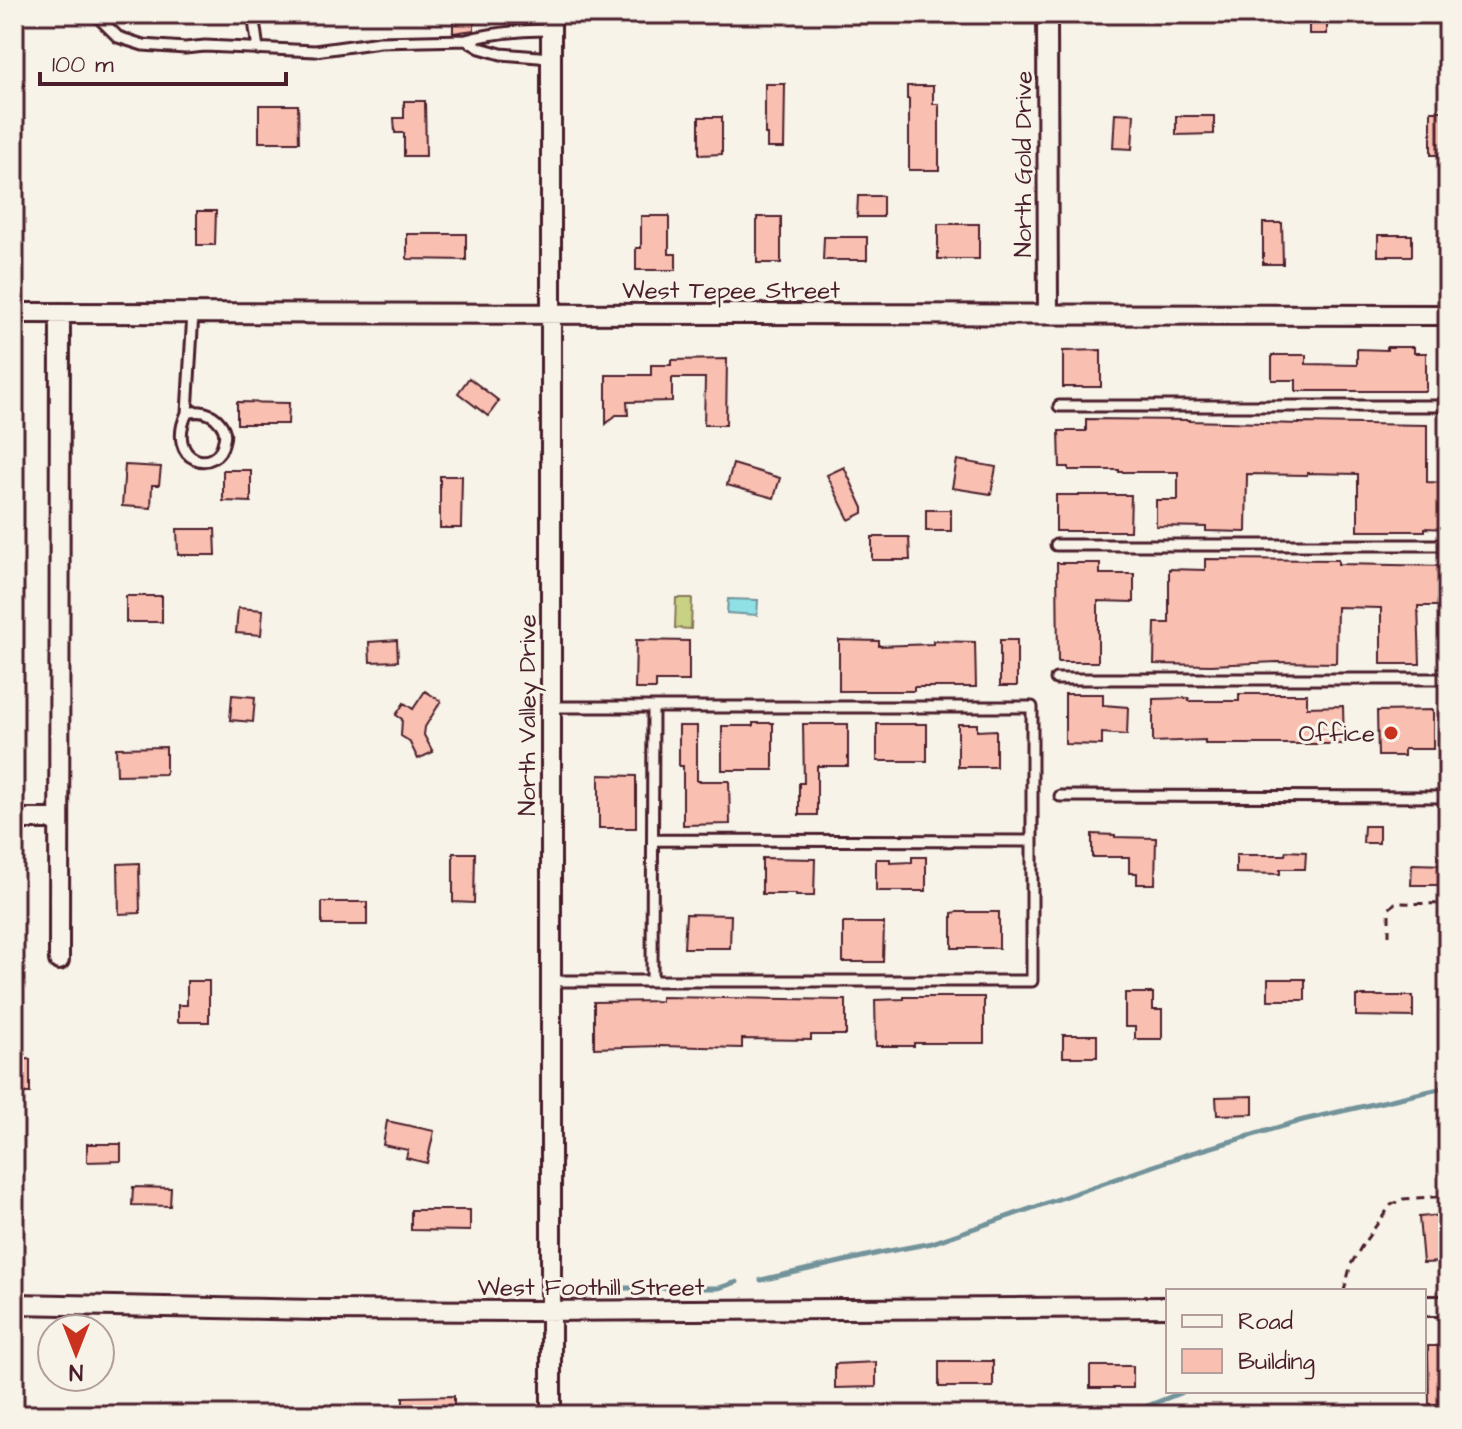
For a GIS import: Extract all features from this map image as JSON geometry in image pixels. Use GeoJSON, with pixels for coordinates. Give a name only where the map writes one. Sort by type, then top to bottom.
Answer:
{"type":"FeatureCollection","features":[{"type":"Feature","properties":{"kind":"street","name":"North Gold Drive"},"geometry":{"type":"LineString","coordinates":[[1047,14],[1048,314]]}},
{"type":"Feature","properties":{"kind":"street","name":"North Valley Drive"},"geometry":{"type":"LineString","coordinates":[[551,22],[551,1415]]}},
{"type":"Feature","properties":{"kind":"street","name":"West Tepee Street"},"geometry":{"type":"LineString","coordinates":[[14,313],[1448,315]]}},
{"type":"Feature","properties":{"kind":"street"},"geometry":{"type":"LineString","coordinates":[[59,960],[60,313]]}},
{"type":"Feature","properties":{"kind":"street"},"geometry":{"type":"LineString","coordinates":[[14,819],[59,819]]}},
{"type":"Feature","properties":{"kind":"street","name":"West Foothill Street"},"geometry":{"type":"LineString","coordinates":[[14,1304],[551,1311],[1166,1307]]}},
{"type":"Feature","properties":{"kind":"street"},"geometry":{"type":"LineString","coordinates":[[1426,1306],[1448,1306]]}},
{"type":"Feature","properties":{"kind":"lane"},"geometry":{"type":"LineString","coordinates":[[95,14],[118,37],[143,45],[315,51],[380,42],[466,40],[551,22]]}},
{"type":"Feature","properties":{"kind":"lane"},"geometry":{"type":"LineString","coordinates":[[253,14],[258,49]]}},
{"type":"Feature","properties":{"kind":"lane"},"geometry":{"type":"LineString","coordinates":[[466,40],[501,54],[551,58]]}},
{"type":"Feature","properties":{"kind":"lane"},"geometry":{"type":"LineString","coordinates":[[187,413],[196,411],[214,415],[223,426],[223,446],[216,456],[205,461],[195,460],[181,444],[187,413],[193,313]]}},
{"type":"Feature","properties":{"kind":"lane"},"geometry":{"type":"LineString","coordinates":[[1059,406],[1448,406]]}},
{"type":"Feature","properties":{"kind":"lane"},"geometry":{"type":"LineString","coordinates":[[1056,545],[1448,545]]}},
{"type":"Feature","properties":{"kind":"lane"},"geometry":{"type":"LineString","coordinates":[[1056,679],[1448,679]]}},
{"type":"Feature","properties":{"kind":"lane"},"geometry":{"type":"LineString","coordinates":[[551,707],[1032,707],[1032,981],[552,981]]}},
{"type":"Feature","properties":{"kind":"lane"},"geometry":{"type":"LineString","coordinates":[[652,981],[653,707]]}},
{"type":"Feature","properties":{"kind":"lane"},"geometry":{"type":"LineString","coordinates":[[1060,796],[1448,797]]}},
{"type":"Feature","properties":{"kind":"lane"},"geometry":{"type":"LineString","coordinates":[[653,840],[1032,841]]}},
{"type":"Feature","properties":{"kind":"path"},"geometry":{"type":"LineString","coordinates":[[1389,936],[1389,909],[1395,903],[1448,904]]}},
{"type":"Feature","properties":{"kind":"path"},"geometry":{"type":"LineString","coordinates":[[1345,1289],[1351,1264],[1391,1205],[1403,1199],[1448,1196]]}},
{"type":"Feature","properties":{"kind":"green space"},"geometry":{"type":"Polygon","coordinates":[[[676,598],[692,598],[691,629],[675,628],[676,598]]]}},
{"type":"Feature","properties":{"kind":"water"},"geometry":{"type":"Polygon","coordinates":[[[728,599],[758,600],[757,615],[727,613],[728,599]]]}},
{"type":"Feature","properties":{"kind":"building"},"geometry":{"type":"Polygon","coordinates":[[[453,14],[474,14],[474,30],[453,33],[453,14]]]}},
{"type":"Feature","properties":{"kind":"building"},"geometry":{"type":"Polygon","coordinates":[[[1309,14],[1327,14],[1327,34],[1309,34],[1309,14]]]}},
{"type":"Feature","properties":{"kind":"building"},"geometry":{"type":"Polygon","coordinates":[[[765,84],[785,84],[784,148],[767,148],[765,84]]]}},
{"type":"Feature","properties":{"kind":"building"},"geometry":{"type":"Polygon","coordinates":[[[907,86],[933,86],[933,104],[939,104],[939,170],[909,170],[907,86]]]}},
{"type":"Feature","properties":{"kind":"building"},"geometry":{"type":"Polygon","coordinates":[[[404,101],[425,101],[426,156],[404,156],[404,133],[395,133],[394,118],[404,118],[404,101]]]}},
{"type":"Feature","properties":{"kind":"building"},"geometry":{"type":"Polygon","coordinates":[[[259,105],[298,105],[299,142],[259,142],[259,105]]]}},
{"type":"Feature","properties":{"kind":"building"},"geometry":{"type":"Polygon","coordinates":[[[1431,111],[1448,111],[1448,155],[1431,155],[1431,111]]]}},
{"type":"Feature","properties":{"kind":"building"},"geometry":{"type":"Polygon","coordinates":[[[1115,113],[1134,114],[1132,149],[1113,148],[1115,113]]]}},
{"type":"Feature","properties":{"kind":"building"},"geometry":{"type":"Polygon","coordinates":[[[1176,116],[1214,116],[1214,134],[1176,135],[1176,116]]]}},
{"type":"Feature","properties":{"kind":"building"},"geometry":{"type":"Polygon","coordinates":[[[699,117],[722,117],[722,154],[699,155],[699,117]]]}},
{"type":"Feature","properties":{"kind":"building"},"geometry":{"type":"Polygon","coordinates":[[[858,196],[883,196],[883,217],[857,217],[858,196]]]}},
{"type":"Feature","properties":{"kind":"building"},"geometry":{"type":"Polygon","coordinates":[[[197,211],[216,211],[215,245],[197,245],[197,211]]]}},
{"type":"Feature","properties":{"kind":"building"},"geometry":{"type":"Polygon","coordinates":[[[641,216],[669,216],[669,254],[676,254],[676,270],[636,270],[636,248],[641,248],[641,216]]]}},
{"type":"Feature","properties":{"kind":"building"},"geometry":{"type":"Polygon","coordinates":[[[757,217],[781,217],[781,263],[757,263],[757,217]]]}},
{"type":"Feature","properties":{"kind":"building"},"geometry":{"type":"Polygon","coordinates":[[[1263,223],[1282,223],[1283,264],[1263,264],[1263,223]]]}},
{"type":"Feature","properties":{"kind":"building"},"geometry":{"type":"Polygon","coordinates":[[[938,224],[979,224],[979,259],[938,259],[938,224]]]}},
{"type":"Feature","properties":{"kind":"building"},"geometry":{"type":"Polygon","coordinates":[[[407,234],[466,234],[466,260],[407,259],[407,234]]]}},
{"type":"Feature","properties":{"kind":"building"},"geometry":{"type":"Polygon","coordinates":[[[1378,235],[1412,235],[1412,256],[1378,256],[1378,235]]]}},
{"type":"Feature","properties":{"kind":"building"},"geometry":{"type":"Polygon","coordinates":[[[824,237],[867,237],[867,260],[823,260],[824,237]]]}},
{"type":"Feature","properties":{"kind":"building"},"geometry":{"type":"Polygon","coordinates":[[[1387,347],[1414,347],[1414,353],[1426,353],[1426,391],[1296,391],[1296,380],[1272,380],[1272,355],[1306,355],[1306,364],[1357,365],[1357,349],[1387,350],[1387,347]]]}},
{"type":"Feature","properties":{"kind":"building"},"geometry":{"type":"Polygon","coordinates":[[[1101,350],[1101,387],[1063,387],[1063,351],[1101,350]]]}},
{"type":"Feature","properties":{"kind":"building"},"geometry":{"type":"Polygon","coordinates":[[[727,359],[726,425],[704,425],[705,378],[672,378],[672,401],[627,402],[628,415],[616,415],[606,424],[606,375],[651,375],[651,365],[671,365],[671,360],[727,359]]]}},
{"type":"Feature","properties":{"kind":"building"},"geometry":{"type":"Polygon","coordinates":[[[469,378],[499,401],[488,416],[458,393],[469,378]]]}},
{"type":"Feature","properties":{"kind":"building"},"geometry":{"type":"Polygon","coordinates":[[[237,402],[289,403],[288,424],[237,424],[237,402]]]}},
{"type":"Feature","properties":{"kind":"building"},"geometry":{"type":"Polygon","coordinates":[[[1086,419],[1427,425],[1427,482],[1448,483],[1448,529],[1358,531],[1358,474],[1307,473],[1247,474],[1246,532],[1156,526],[1156,500],[1178,500],[1178,472],[1069,470],[1069,467],[1060,467],[1059,431],[1086,431],[1086,419]]]}},
{"type":"Feature","properties":{"kind":"building"},"geometry":{"type":"Polygon","coordinates":[[[957,460],[996,467],[991,494],[952,488],[957,460]]]}},
{"type":"Feature","properties":{"kind":"building"},"geometry":{"type":"Polygon","coordinates":[[[733,464],[780,478],[774,498],[727,485],[733,464]]]}},
{"type":"Feature","properties":{"kind":"building"},"geometry":{"type":"Polygon","coordinates":[[[125,465],[161,467],[159,485],[152,485],[151,508],[122,506],[125,465]]]}},
{"type":"Feature","properties":{"kind":"building"},"geometry":{"type":"Polygon","coordinates":[[[844,467],[863,508],[863,513],[849,520],[827,475],[844,467]]]}},
{"type":"Feature","properties":{"kind":"building"},"geometry":{"type":"Polygon","coordinates":[[[223,470],[251,470],[251,502],[223,501],[223,470]]]}},
{"type":"Feature","properties":{"kind":"building"},"geometry":{"type":"Polygon","coordinates":[[[440,476],[462,476],[461,528],[440,528],[440,476]]]}},
{"type":"Feature","properties":{"kind":"building"},"geometry":{"type":"Polygon","coordinates":[[[1056,495],[1131,495],[1130,531],[1056,531],[1056,495]]]}},
{"type":"Feature","properties":{"kind":"building"},"geometry":{"type":"Polygon","coordinates":[[[926,510],[951,510],[951,531],[926,531],[926,510]]]}},
{"type":"Feature","properties":{"kind":"building"},"geometry":{"type":"Polygon","coordinates":[[[177,529],[215,529],[216,555],[178,555],[177,529]]]}},
{"type":"Feature","properties":{"kind":"building"},"geometry":{"type":"Polygon","coordinates":[[[872,537],[909,537],[910,560],[872,560],[872,537]]]}},
{"type":"Feature","properties":{"kind":"building"},"geometry":{"type":"Polygon","coordinates":[[[1205,559],[1338,560],[1338,564],[1448,566],[1448,606],[1418,606],[1420,664],[1381,664],[1381,608],[1337,607],[1336,663],[1154,664],[1155,623],[1169,623],[1169,569],[1205,570],[1205,559]]]}},
{"type":"Feature","properties":{"kind":"building"},"geometry":{"type":"Polygon","coordinates":[[[1057,563],[1100,563],[1100,574],[1134,574],[1134,602],[1098,601],[1098,662],[1058,662],[1057,563]]]}},
{"type":"Feature","properties":{"kind":"building"},"geometry":{"type":"Polygon","coordinates":[[[126,596],[162,596],[162,622],[126,622],[126,596]]]}},
{"type":"Feature","properties":{"kind":"building"},"geometry":{"type":"Polygon","coordinates":[[[238,608],[263,610],[261,635],[236,633],[238,608]]]}},
{"type":"Feature","properties":{"kind":"building"},"geometry":{"type":"Polygon","coordinates":[[[397,640],[398,661],[370,662],[369,642],[397,640]]]}},
{"type":"Feature","properties":{"kind":"building"},"geometry":{"type":"Polygon","coordinates":[[[636,640],[689,641],[689,681],[656,681],[656,689],[635,689],[636,640]]]}},
{"type":"Feature","properties":{"kind":"building"},"geometry":{"type":"Polygon","coordinates":[[[839,640],[879,641],[879,646],[933,644],[933,641],[975,642],[976,687],[839,691],[839,640]]]}},
{"type":"Feature","properties":{"kind":"building"},"geometry":{"type":"Polygon","coordinates":[[[1000,640],[1017,640],[1017,686],[1000,686],[1000,640]]]}},
{"type":"Feature","properties":{"kind":"building"},"geometry":{"type":"Polygon","coordinates":[[[425,691],[441,701],[425,727],[424,735],[433,752],[418,759],[409,741],[401,736],[402,719],[396,715],[404,703],[413,709],[425,691]]]}},
{"type":"Feature","properties":{"kind":"building"},"geometry":{"type":"Polygon","coordinates":[[[1065,694],[1103,694],[1103,705],[1128,707],[1127,735],[1102,733],[1102,745],[1065,744],[1065,694]]]}},
{"type":"Feature","properties":{"kind":"building"},"geometry":{"type":"Polygon","coordinates":[[[1239,694],[1307,694],[1307,707],[1343,706],[1344,744],[1205,744],[1205,740],[1153,742],[1153,699],[1239,701],[1239,694]]]}},
{"type":"Feature","properties":{"kind":"building"},"geometry":{"type":"Polygon","coordinates":[[[232,695],[255,697],[253,722],[230,720],[232,695]]]}},
{"type":"Feature","properties":{"kind":"building"},"geometry":{"type":"Polygon","coordinates":[[[1433,710],[1433,749],[1404,749],[1404,756],[1378,756],[1377,711],[1433,710]]]}},
{"type":"Feature","properties":{"kind":"building"},"geometry":{"type":"Polygon","coordinates":[[[753,723],[773,723],[773,770],[722,770],[722,726],[753,726],[753,723]]]}},
{"type":"Feature","properties":{"kind":"building"},"geometry":{"type":"Polygon","coordinates":[[[803,724],[848,724],[848,766],[817,766],[817,815],[799,815],[799,783],[804,783],[803,724]]]}},
{"type":"Feature","properties":{"kind":"building"},"geometry":{"type":"Polygon","coordinates":[[[877,724],[927,724],[927,761],[877,761],[877,724]]]}},
{"type":"Feature","properties":{"kind":"building"},"geometry":{"type":"Polygon","coordinates":[[[958,724],[977,724],[977,731],[996,730],[996,767],[958,767],[958,724]]]}},
{"type":"Feature","properties":{"kind":"building"},"geometry":{"type":"Polygon","coordinates":[[[679,726],[697,726],[697,781],[729,781],[730,824],[683,825],[679,726]]]}},
{"type":"Feature","properties":{"kind":"building"},"geometry":{"type":"Polygon","coordinates":[[[166,747],[166,774],[117,775],[116,748],[166,747]]]}},
{"type":"Feature","properties":{"kind":"building"},"geometry":{"type":"Polygon","coordinates":[[[599,775],[636,776],[636,828],[599,828],[599,775]]]}},
{"type":"Feature","properties":{"kind":"building"},"geometry":{"type":"Polygon","coordinates":[[[1364,826],[1379,826],[1379,843],[1363,843],[1364,826]]]}},
{"type":"Feature","properties":{"kind":"building"},"geometry":{"type":"Polygon","coordinates":[[[1092,834],[1156,838],[1155,884],[1137,884],[1137,873],[1129,873],[1129,857],[1092,857],[1092,834]]]}},
{"type":"Feature","properties":{"kind":"building"},"geometry":{"type":"Polygon","coordinates":[[[1286,851],[1306,852],[1305,869],[1280,869],[1280,874],[1236,873],[1236,855],[1285,855],[1286,851]]]}},
{"type":"Feature","properties":{"kind":"building"},"geometry":{"type":"Polygon","coordinates":[[[453,853],[475,853],[474,903],[453,902],[453,853]]]}},
{"type":"Feature","properties":{"kind":"building"},"geometry":{"type":"Polygon","coordinates":[[[912,857],[926,857],[926,891],[876,891],[876,859],[890,859],[890,863],[912,862],[912,857]]]}},
{"type":"Feature","properties":{"kind":"building"},"geometry":{"type":"Polygon","coordinates":[[[762,858],[815,859],[814,896],[762,894],[762,858]]]}},
{"type":"Feature","properties":{"kind":"building"},"geometry":{"type":"Polygon","coordinates":[[[139,863],[140,913],[119,914],[118,864],[139,863]]]}},
{"type":"Feature","properties":{"kind":"building"},"geometry":{"type":"Polygon","coordinates":[[[1412,864],[1448,865],[1448,885],[1411,885],[1412,864]]]}},
{"type":"Feature","properties":{"kind":"building"},"geometry":{"type":"Polygon","coordinates":[[[322,902],[367,902],[367,925],[322,925],[322,902]]]}},
{"type":"Feature","properties":{"kind":"building"},"geometry":{"type":"Polygon","coordinates":[[[999,912],[999,948],[952,948],[952,913],[999,912]]]}},
{"type":"Feature","properties":{"kind":"building"},"geometry":{"type":"Polygon","coordinates":[[[686,914],[731,915],[730,948],[684,948],[686,914]]]}},
{"type":"Feature","properties":{"kind":"building"},"geometry":{"type":"Polygon","coordinates":[[[843,923],[884,923],[883,962],[843,962],[843,923]]]}},
{"type":"Feature","properties":{"kind":"building"},"geometry":{"type":"Polygon","coordinates":[[[1268,979],[1305,979],[1305,1000],[1268,1000],[1268,979]]]}},
{"type":"Feature","properties":{"kind":"building"},"geometry":{"type":"Polygon","coordinates":[[[187,981],[209,981],[209,1022],[178,1022],[178,1005],[187,1005],[187,981]]]}},
{"type":"Feature","properties":{"kind":"building"},"geometry":{"type":"Polygon","coordinates":[[[1125,993],[1153,993],[1153,1010],[1162,1010],[1162,1039],[1135,1039],[1135,1027],[1125,1027],[1125,993]]]}},
{"type":"Feature","properties":{"kind":"building"},"geometry":{"type":"Polygon","coordinates":[[[1356,996],[1413,996],[1413,1017],[1356,1016],[1356,996]]]}},
{"type":"Feature","properties":{"kind":"building"},"geometry":{"type":"Polygon","coordinates":[[[661,997],[846,1000],[846,1035],[811,1035],[811,1040],[742,1039],[742,1048],[594,1048],[594,1002],[661,1001],[661,997]]]}},
{"type":"Feature","properties":{"kind":"building"},"geometry":{"type":"Polygon","coordinates":[[[984,997],[984,1043],[876,1046],[875,1000],[984,997]]]}},
{"type":"Feature","properties":{"kind":"building"},"geometry":{"type":"Polygon","coordinates":[[[1063,1035],[1097,1035],[1097,1057],[1063,1057],[1063,1035]]]}},
{"type":"Feature","properties":{"kind":"building"},"geometry":{"type":"Polygon","coordinates":[[[30,1059],[30,1093],[14,1093],[14,1060],[30,1059]]]}},
{"type":"Feature","properties":{"kind":"building"},"geometry":{"type":"Polygon","coordinates":[[[1253,1096],[1253,1114],[1217,1115],[1216,1097],[1253,1096]]]}},
{"type":"Feature","properties":{"kind":"building"},"geometry":{"type":"Polygon","coordinates":[[[387,1121],[434,1131],[427,1163],[406,1158],[408,1150],[383,1145],[387,1121]]]}},
{"type":"Feature","properties":{"kind":"building"},"geometry":{"type":"Polygon","coordinates":[[[87,1144],[121,1144],[121,1161],[87,1162],[87,1144]]]}},
{"type":"Feature","properties":{"kind":"building"},"geometry":{"type":"Polygon","coordinates":[[[133,1187],[171,1188],[170,1206],[132,1205],[133,1187]]]}},
{"type":"Feature","properties":{"kind":"building"},"geometry":{"type":"Polygon","coordinates":[[[411,1210],[470,1210],[470,1231],[411,1230],[411,1210]]]}},
{"type":"Feature","properties":{"kind":"building"},"geometry":{"type":"Polygon","coordinates":[[[1442,1215],[1445,1262],[1423,1263],[1419,1217],[1442,1215]]]}},
{"type":"Feature","properties":{"kind":"building"},"geometry":{"type":"Polygon","coordinates":[[[1428,1346],[1448,1346],[1448,1404],[1429,1404],[1428,1346]]]}},
{"type":"Feature","properties":{"kind":"building"},"geometry":{"type":"Polygon","coordinates":[[[939,1361],[993,1361],[993,1387],[939,1387],[939,1361]]]}},
{"type":"Feature","properties":{"kind":"building"},"geometry":{"type":"Polygon","coordinates":[[[876,1362],[876,1387],[835,1388],[835,1364],[876,1362]]]}},
{"type":"Feature","properties":{"kind":"building"},"geometry":{"type":"Polygon","coordinates":[[[1090,1366],[1133,1366],[1133,1388],[1090,1388],[1090,1366]]]}},
{"type":"Feature","properties":{"kind":"building"},"geometry":{"type":"Polygon","coordinates":[[[454,1396],[454,1415],[403,1415],[403,1397],[454,1396]]]}},
{"type":"Feature","properties":{"kind":"waterway"},"geometry":{"type":"LineString","coordinates":[[761,1280],[932,1243],[1185,1155],[1303,1120],[1448,1087]]}},
{"type":"Feature","properties":{"kind":"waterway"},"geometry":{"type":"LineString","coordinates":[[576,1290],[719,1288],[737,1282]]}},
{"type":"Feature","properties":{"kind":"waterway"},"geometry":{"type":"LineString","coordinates":[[1125,1415],[1180,1393]]}},
{"type":"Feature","properties":{"kind":"place","name":"Office"},"geometry":{"type":"Point","coordinates":[1391,733]}}]}
